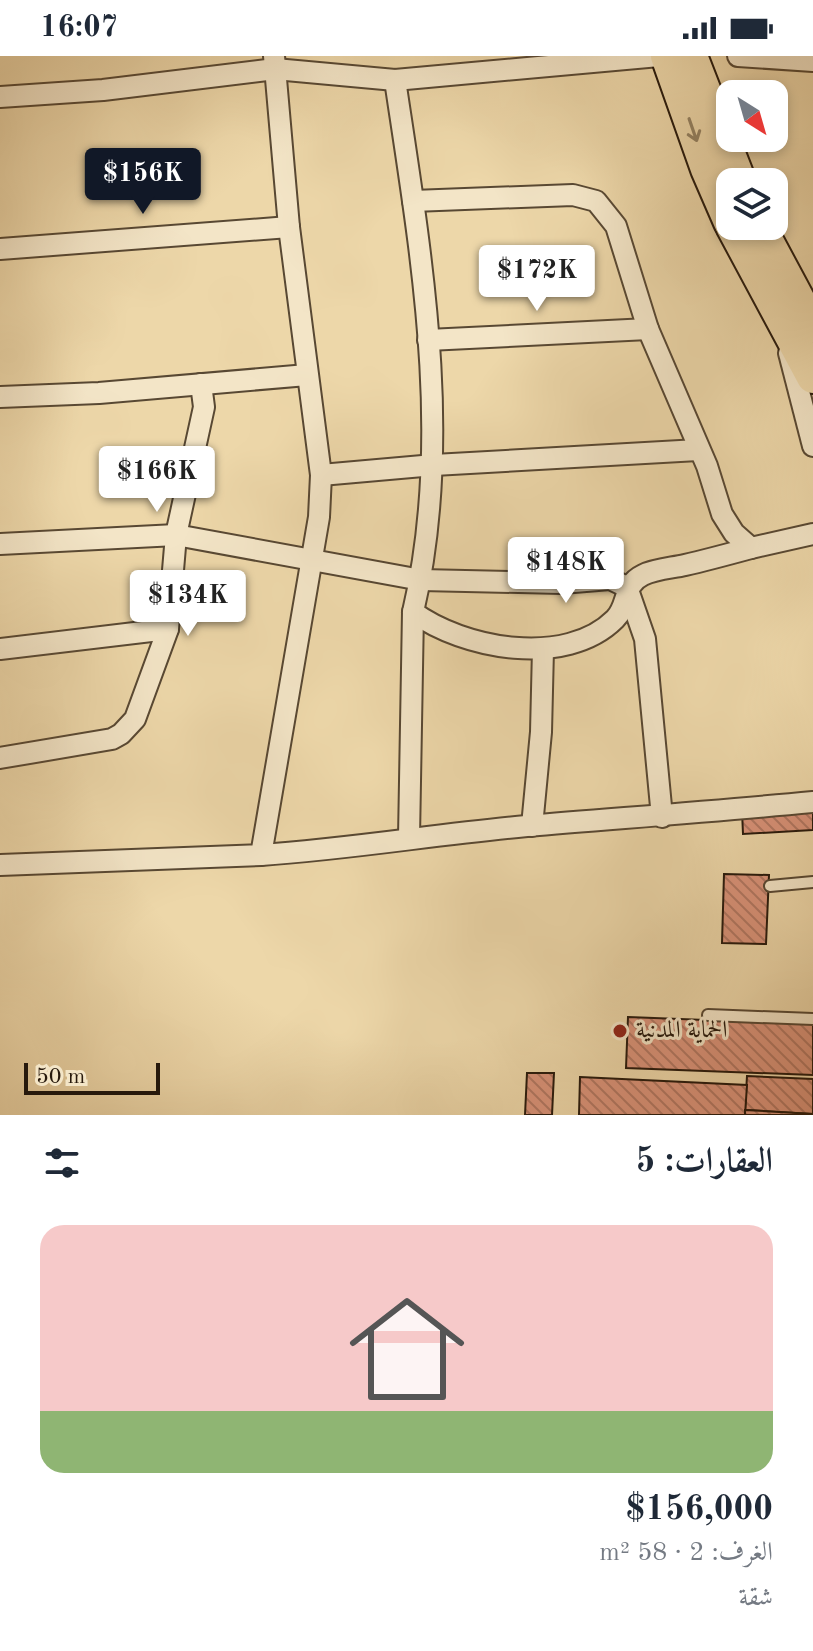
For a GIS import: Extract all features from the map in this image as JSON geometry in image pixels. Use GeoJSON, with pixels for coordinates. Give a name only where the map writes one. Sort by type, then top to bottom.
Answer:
{"type":"FeatureCollection","features":[{"type":"Feature","properties":{"kind":"main road"},"geometry":{"type":"LineString","coordinates":[[667,56],[716,190]]}},
{"type":"Feature","properties":{"kind":"main road"},"geometry":{"type":"LineString","coordinates":[[691,56],[735,168]]}},
{"type":"Feature","properties":{"kind":"main road"},"geometry":{"type":"LineString","coordinates":[[739,240],[813,377]]}},
{"type":"Feature","properties":{"kind":"main road"},"geometry":{"type":"LineString","coordinates":[[766,240],[813,327]]}},
{"type":"Feature","properties":{"kind":"street"},"geometry":{"type":"LineString","coordinates":[[0,97],[103,90],[274,62],[395,80],[659,56]]}},
{"type":"Feature","properties":{"kind":"street"},"geometry":{"type":"LineString","coordinates":[[738,56],[813,61]]}},
{"type":"Feature","properties":{"kind":"street"},"geometry":{"type":"LineString","coordinates":[[261,855],[319,517],[321,475],[289,227],[274,62]]}},
{"type":"Feature","properties":{"kind":"street"},"geometry":{"type":"LineString","coordinates":[[395,80],[413,201],[428,340],[434,465],[421,580],[413,612],[409,838]]}},
{"type":"Feature","properties":{"kind":"street"},"geometry":{"type":"LineString","coordinates":[[413,201],[528,194],[573,195],[596,201],[616,226],[648,329],[707,466],[722,514],[734,533],[751,548]]}},
{"type":"Feature","properties":{"kind":"street"},"geometry":{"type":"LineString","coordinates":[[0,249],[289,227]]}},
{"type":"Feature","properties":{"kind":"street"},"geometry":{"type":"LineString","coordinates":[[781,321],[813,446]]}},
{"type":"Feature","properties":{"kind":"street"},"geometry":{"type":"LineString","coordinates":[[428,340],[648,329]]}},
{"type":"Feature","properties":{"kind":"street"},"geometry":{"type":"LineString","coordinates":[[0,397],[99,393],[307,375]]}},
{"type":"Feature","properties":{"kind":"street"},"geometry":{"type":"LineString","coordinates":[[0,758],[121,734],[135,719],[168,629],[176,535],[204,407],[201,384]]}},
{"type":"Feature","properties":{"kind":"street"},"geometry":{"type":"LineString","coordinates":[[321,475],[434,465],[698,450]]}},
{"type":"Feature","properties":{"kind":"street"},"geometry":{"type":"LineString","coordinates":[[413,612],[432,625],[460,636],[511,649],[543,649],[603,629],[618,617],[627,587],[644,574],[813,534]]}},
{"type":"Feature","properties":{"kind":"street"},"geometry":{"type":"LineString","coordinates":[[0,544],[176,535],[421,580],[562,583],[610,579],[627,587],[645,639],[662,817]]}},
{"type":"Feature","properties":{"kind":"street"},"geometry":{"type":"LineString","coordinates":[[0,649],[168,629]]}},
{"type":"Feature","properties":{"kind":"street"},"geometry":{"type":"LineString","coordinates":[[532,826],[541,732],[543,649]]}},
{"type":"Feature","properties":{"kind":"street"},"geometry":{"type":"LineString","coordinates":[[0,865],[360,848],[409,838],[813,802]]}},
{"type":"Feature","properties":{"kind":"lane"},"geometry":{"type":"LineString","coordinates":[[770,886],[813,882]]}},
{"type":"Feature","properties":{"kind":"lane"},"geometry":{"type":"LineString","coordinates":[[708,1015],[813,1019]]}},
{"type":"Feature","properties":{"kind":"building"},"geometry":{"type":"Polygon","coordinates":[[[813,805],[813,830],[743,834],[742,811],[813,805]]]}},
{"type":"Feature","properties":{"kind":"building"},"geometry":{"type":"Polygon","coordinates":[[[724,874],[769,875],[766,944],[722,943],[724,874]]]}},
{"type":"Feature","properties":{"kind":"building"},"geometry":{"type":"Polygon","coordinates":[[[628,1017],[813,1024],[813,1075],[626,1068],[628,1017]]]}},
{"type":"Feature","properties":{"kind":"building"},"geometry":{"type":"Polygon","coordinates":[[[527,1073],[554,1073],[552,1115],[525,1115],[527,1073]]]}},
{"type":"Feature","properties":{"kind":"building"},"geometry":{"type":"Polygon","coordinates":[[[747,1076],[813,1079],[813,1114],[745,1110],[747,1076]]]}},
{"type":"Feature","properties":{"kind":"building"},"geometry":{"type":"Polygon","coordinates":[[[580,1077],[747,1085],[745,1115],[579,1115],[580,1077]]]}},
{"type":"Feature","properties":{"kind":"building"},"geometry":{"type":"Polygon","coordinates":[[[745,1110],[813,1114],[813,1115],[745,1115],[745,1110]]]}},
{"type":"Feature","properties":{"kind":"place","name":"الحماية المدنية"},"geometry":{"type":"Point","coordinates":[620,1031]}}]}
